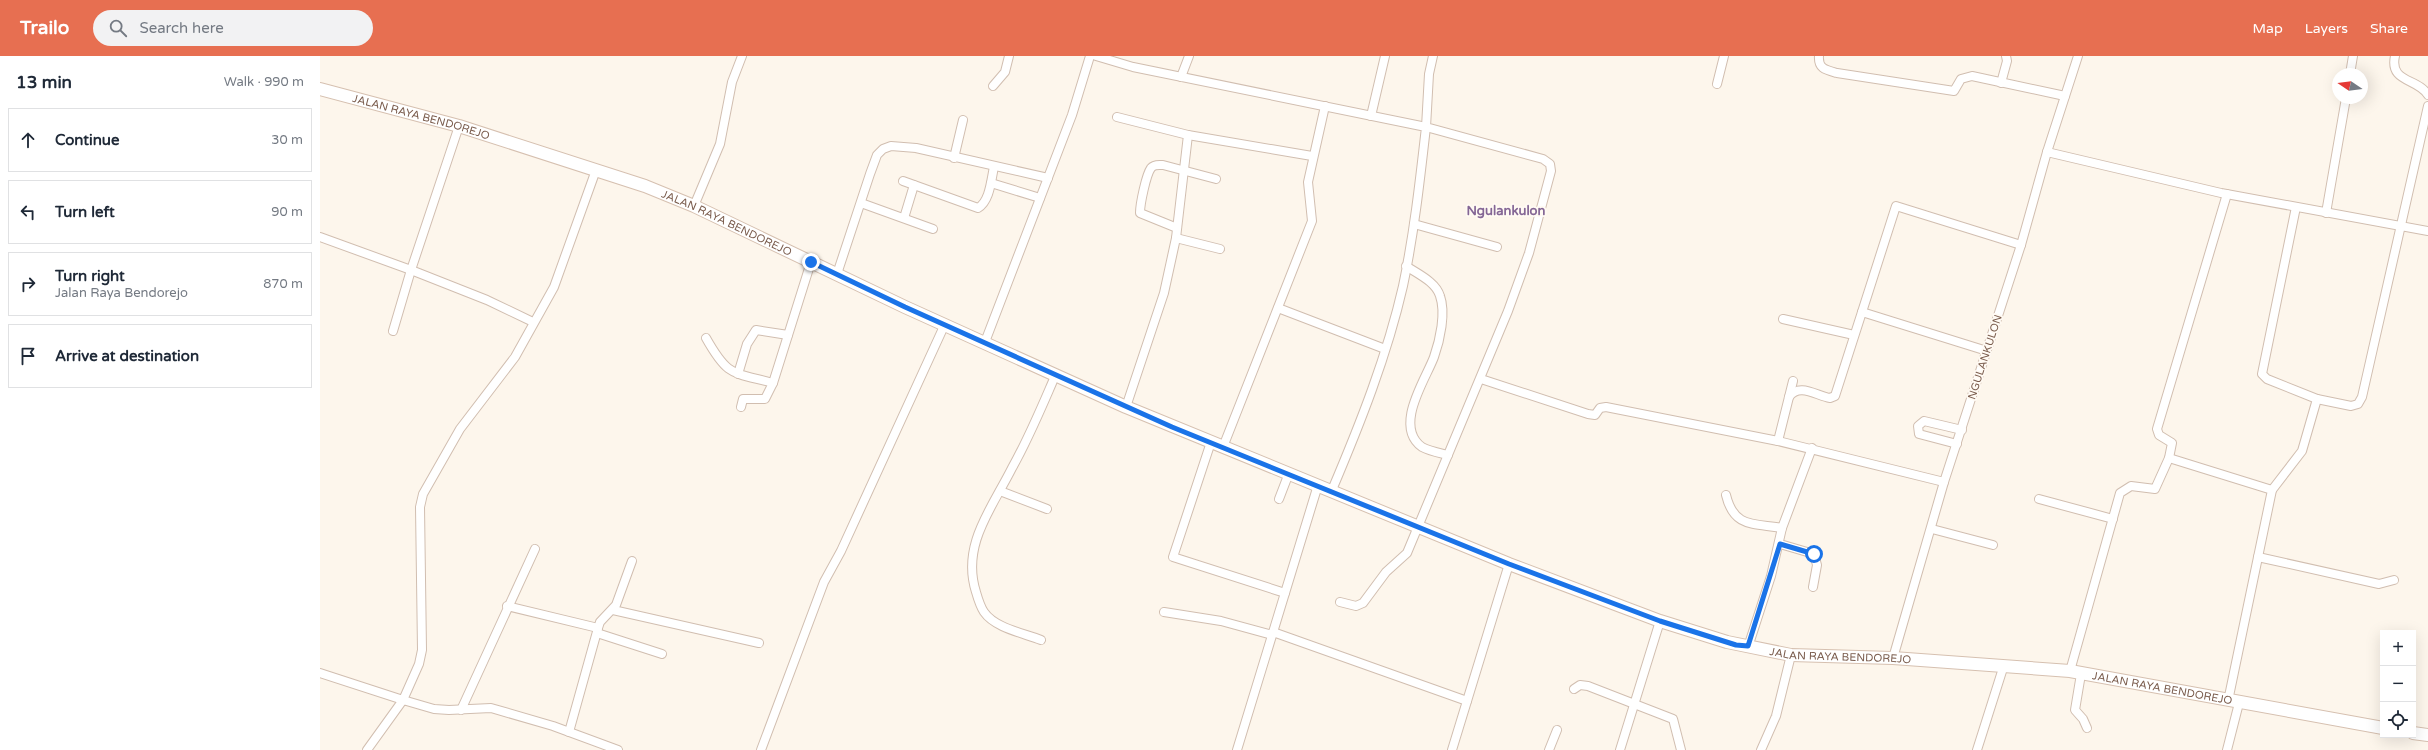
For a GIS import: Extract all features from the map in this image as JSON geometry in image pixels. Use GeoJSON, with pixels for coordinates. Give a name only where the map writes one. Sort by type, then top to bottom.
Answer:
{"type":"FeatureCollection","features":[{"type":"Feature","properties":{"kind":"main road","name":"JALAN RAYA BENDOREJO"},"geometry":{"type":"LineString","coordinates":[[320,89],[459,126],[645,186],[694,206],[811,262],[1126,407],[1332,490],[1417,527],[1509,564],[1660,621],[1736,645],[1791,655],[1893,658],[2004,665],[2076,673],[2380,727]]}},
{"type":"Feature","properties":{"kind":"main road"},"geometry":{"type":"LineString","coordinates":[[2416,733],[2428,735]]}},
{"type":"Feature","properties":{"kind":"street"},"geometry":{"type":"LineString","coordinates":[[694,206],[720,144],[732,82],[742,56]]}},
{"type":"Feature","properties":{"kind":"street"},"geometry":{"type":"LineString","coordinates":[[993,86],[1005,72],[1009,56]]}},
{"type":"Feature","properties":{"kind":"street"},"geometry":{"type":"LineString","coordinates":[[985,342],[1072,115],[1090,56]]}},
{"type":"Feature","properties":{"kind":"street"},"geometry":{"type":"LineString","coordinates":[[1096,56],[1133,67],[1426,127],[1543,159],[1550,164],[1551,171],[1549,184],[1529,253],[1481,379],[1407,553],[1386,572],[1364,603],[1356,606],[1340,602]]}},
{"type":"Feature","properties":{"kind":"street"},"geometry":{"type":"LineString","coordinates":[[1181,76],[1189,56]]}},
{"type":"Feature","properties":{"kind":"street"},"geometry":{"type":"LineString","coordinates":[[1371,116],[1385,56]]}},
{"type":"Feature","properties":{"kind":"street"},"geometry":{"type":"LineString","coordinates":[[1332,490],[1349,449],[1386,349],[1406,266],[1414,224],[1426,127],[1429,74],[1433,56]]}},
{"type":"Feature","properties":{"kind":"street"},"geometry":{"type":"LineString","coordinates":[[1717,84],[1724,56]]}},
{"type":"Feature","properties":{"kind":"street"},"geometry":{"type":"LineString","coordinates":[[1819,56],[1819,64],[1823,69],[1952,91],[1956,89],[1962,79],[1969,76],[2065,96]]}},
{"type":"Feature","properties":{"kind":"street"},"geometry":{"type":"LineString","coordinates":[[2002,83],[2007,61],[2006,56]]}},
{"type":"Feature","properties":{"kind":"street","name":"NGULANKULON"},"geometry":{"type":"LineString","coordinates":[[1893,658],[1932,529],[1944,482],[2021,245],[2047,152],[2078,56]]}},
{"type":"Feature","properties":{"kind":"street"},"geometry":{"type":"LineString","coordinates":[[2351,68],[2353,56]]}},
{"type":"Feature","properties":{"kind":"street"},"geometry":{"type":"LineString","coordinates":[[2395,56],[2394,68],[2397,74],[2420,86],[2428,95]]}},
{"type":"Feature","properties":{"kind":"street"},"geometry":{"type":"LineString","coordinates":[[2326,213],[2345,104]]}},
{"type":"Feature","properties":{"kind":"street"},"geometry":{"type":"LineString","coordinates":[[1223,447],[1312,221],[1308,191],[1312,156],[1325,106]]}},
{"type":"Feature","properties":{"kind":"street"},"geometry":{"type":"LineString","coordinates":[[2296,207],[2262,374],[2267,379],[2317,399],[2351,406],[2358,404],[2362,397],[2428,106]]}},
{"type":"Feature","properties":{"kind":"street"},"geometry":{"type":"LineString","coordinates":[[1117,117],[1188,135],[1312,156]]}},
{"type":"Feature","properties":{"kind":"street"},"geometry":{"type":"LineString","coordinates":[[954,158],[963,120]]}},
{"type":"Feature","properties":{"kind":"street"},"geometry":{"type":"LineString","coordinates":[[393,331],[411,270],[459,126]]}},
{"type":"Feature","properties":{"kind":"street"},"geometry":{"type":"LineString","coordinates":[[1126,407],[1164,293],[1176,238],[1188,135]]}},
{"type":"Feature","properties":{"kind":"street"},"geometry":{"type":"LineString","coordinates":[[837,274],[877,155],[883,149],[891,146],[916,148],[954,158],[1048,178]]}},
{"type":"Feature","properties":{"kind":"street"},"geometry":{"type":"LineString","coordinates":[[2047,152],[2227,194],[2428,231]]}},
{"type":"Feature","properties":{"kind":"street"},"geometry":{"type":"LineString","coordinates":[[1177,228],[1142,215],[1140,211],[1151,168],[1156,165],[1163,165],[1216,179]]}},
{"type":"Feature","properties":{"kind":"street"},"geometry":{"type":"LineString","coordinates":[[903,182],[978,208],[983,205],[991,183],[994,167]]}},
{"type":"Feature","properties":{"kind":"street"},"geometry":{"type":"LineString","coordinates":[[367,750],[403,700],[419,664],[422,650],[420,507],[423,494],[460,429],[515,357],[533,322],[554,287],[596,170]]}},
{"type":"Feature","properties":{"kind":"street"},"geometry":{"type":"LineString","coordinates":[[991,183],[1040,198]]}},
{"type":"Feature","properties":{"kind":"street"},"geometry":{"type":"LineString","coordinates":[[904,218],[914,185]]}},
{"type":"Feature","properties":{"kind":"street"},"geometry":{"type":"LineString","coordinates":[[2087,728],[2084,718],[2075,710],[2076,673],[2113,519],[2120,493],[2132,486],[2154,489],[2168,458],[2172,443],[2159,435],[2157,429],[2227,194]]}},
{"type":"Feature","properties":{"kind":"street"},"geometry":{"type":"LineString","coordinates":[[861,204],[933,229]]}},
{"type":"Feature","properties":{"kind":"street"},"geometry":{"type":"LineString","coordinates":[[1789,397],[1794,392],[1801,390],[1830,398],[1835,396],[1896,206],[2021,245]]}},
{"type":"Feature","properties":{"kind":"street"},"geometry":{"type":"LineString","coordinates":[[1414,224],[1497,247]]}},
{"type":"Feature","properties":{"kind":"street"},"geometry":{"type":"LineString","coordinates":[[320,237],[411,270],[487,300],[533,322]]}},
{"type":"Feature","properties":{"kind":"street"},"geometry":{"type":"LineString","coordinates":[[1176,238],[1220,249]]}},
{"type":"Feature","properties":{"kind":"street"},"geometry":{"type":"LineString","coordinates":[[741,407],[744,399],[765,399],[773,383],[811,262]]}},
{"type":"Feature","properties":{"kind":"street"},"geometry":{"type":"LineString","coordinates":[[1406,266],[1427,280],[1436,289],[1441,297],[1442,311],[1442,324],[1435,356],[1415,398],[1411,416],[1413,436],[1423,448],[1448,455]]}},
{"type":"Feature","properties":{"kind":"street"},"geometry":{"type":"LineString","coordinates":[[1278,308],[1386,349]]}},
{"type":"Feature","properties":{"kind":"street"},"geometry":{"type":"LineString","coordinates":[[1862,312],[1987,351]]}},
{"type":"Feature","properties":{"kind":"street"},"geometry":{"type":"LineString","coordinates":[[1783,319],[1854,335]]}},
{"type":"Feature","properties":{"kind":"street"},"geometry":{"type":"LineString","coordinates":[[761,750],[824,582],[841,551],[945,324]]}},
{"type":"Feature","properties":{"kind":"street"},"geometry":{"type":"LineString","coordinates":[[738,374],[748,344],[756,330],[788,334]]}},
{"type":"Feature","properties":{"kind":"street"},"geometry":{"type":"LineString","coordinates":[[706,338],[720,363],[728,370],[773,383]]}},
{"type":"Feature","properties":{"kind":"street"},"geometry":{"type":"LineString","coordinates":[[1041,640],[992,619],[984,612],[971,578],[974,542],[980,526],[1013,468],[1056,374]]}},
{"type":"Feature","properties":{"kind":"street"},"geometry":{"type":"LineString","coordinates":[[1481,379],[1588,414],[1595,415],[1600,408],[1606,407],[1812,448],[1944,482]]}},
{"type":"Feature","properties":{"kind":"street"},"geometry":{"type":"LineString","coordinates":[[1778,441],[1793,381]]}},
{"type":"Feature","properties":{"kind":"street"},"geometry":{"type":"LineString","coordinates":[[2227,750],[2233,702],[2258,557],[2272,490],[2302,451],[2317,399]]}},
{"type":"Feature","properties":{"kind":"street"},"geometry":{"type":"LineString","coordinates":[[1957,444],[1919,434],[1918,426],[1924,421],[1962,430]]}},
{"type":"Feature","properties":{"kind":"street"},"geometry":{"type":"LineString","coordinates":[[1211,442],[1173,556],[1285,592]]}},
{"type":"Feature","properties":{"kind":"street"},"geometry":{"type":"LineString","coordinates":[[1748,646],[1780,544],[1782,528],[1812,448]]}},
{"type":"Feature","properties":{"kind":"street"},"geometry":{"type":"LineString","coordinates":[[2168,458],[2272,490]]}},
{"type":"Feature","properties":{"kind":"street"},"geometry":{"type":"LineString","coordinates":[[1279,499],[1289,473]]}},
{"type":"Feature","properties":{"kind":"street"},"geometry":{"type":"LineString","coordinates":[[1237,750],[1318,485]]}},
{"type":"Feature","properties":{"kind":"street"},"geometry":{"type":"LineString","coordinates":[[1000,491],[1047,509]]}},
{"type":"Feature","properties":{"kind":"street"},"geometry":{"type":"LineString","coordinates":[[1726,494],[1731,513],[1737,518],[1782,528]]}},
{"type":"Feature","properties":{"kind":"street"},"geometry":{"type":"LineString","coordinates":[[2039,499],[2113,519]]}},
{"type":"Feature","properties":{"kind":"street"},"geometry":{"type":"LineString","coordinates":[[1932,529],[1993,545]]}},
{"type":"Feature","properties":{"kind":"street"},"geometry":{"type":"LineString","coordinates":[[1780,544],[1814,554],[1817,565],[1813,587]]}},
{"type":"Feature","properties":{"kind":"street"},"geometry":{"type":"LineString","coordinates":[[462,710],[507,606],[535,549]]}},
{"type":"Feature","properties":{"kind":"street"},"geometry":{"type":"LineString","coordinates":[[2258,557],[2379,584],[2394,580]]}},
{"type":"Feature","properties":{"kind":"street"},"geometry":{"type":"LineString","coordinates":[[569,732],[600,622],[613,610],[632,561]]}},
{"type":"Feature","properties":{"kind":"street"},"geometry":{"type":"LineString","coordinates":[[1452,750],[1509,564]]}},
{"type":"Feature","properties":{"kind":"street"},"geometry":{"type":"LineString","coordinates":[[507,606],[598,631],[662,654]]}},
{"type":"Feature","properties":{"kind":"street"},"geometry":{"type":"LineString","coordinates":[[613,610],[758,643]]}},
{"type":"Feature","properties":{"kind":"street"},"geometry":{"type":"LineString","coordinates":[[1164,612],[1221,621],[1272,634],[1467,701]]}},
{"type":"Feature","properties":{"kind":"street"},"geometry":{"type":"LineString","coordinates":[[1620,750],[1660,621]]}},
{"type":"Feature","properties":{"kind":"street"},"geometry":{"type":"LineString","coordinates":[[1761,750],[1776,716],[1791,655]]}},
{"type":"Feature","properties":{"kind":"street"},"geometry":{"type":"LineString","coordinates":[[1976,750],[2004,665]]}},
{"type":"Feature","properties":{"kind":"street"},"geometry":{"type":"LineString","coordinates":[[320,673],[434,709],[462,710],[491,708],[569,732],[618,750]]}},
{"type":"Feature","properties":{"kind":"street"},"geometry":{"type":"LineString","coordinates":[[1574,689],[1580,685],[1588,686],[1673,719],[1681,750]]}},
{"type":"Feature","properties":{"kind":"street"},"geometry":{"type":"LineString","coordinates":[[1549,750],[1557,730]]}},
{"type":"Feature","properties":{"kind":"district","name":"Ngulankulon"},"geometry":{"type":"Point","coordinates":[1506,211]}},
{"type":"Feature","properties":{"kind":"route"},"geometry":{"type":"LineString","coordinates":[[811,262],[905,307],[1172,427],[1332,490],[1417,527],[1509,564],[1660,621],[1736,645],[1748,646],[1780,544],[1814,554]]}}]}
